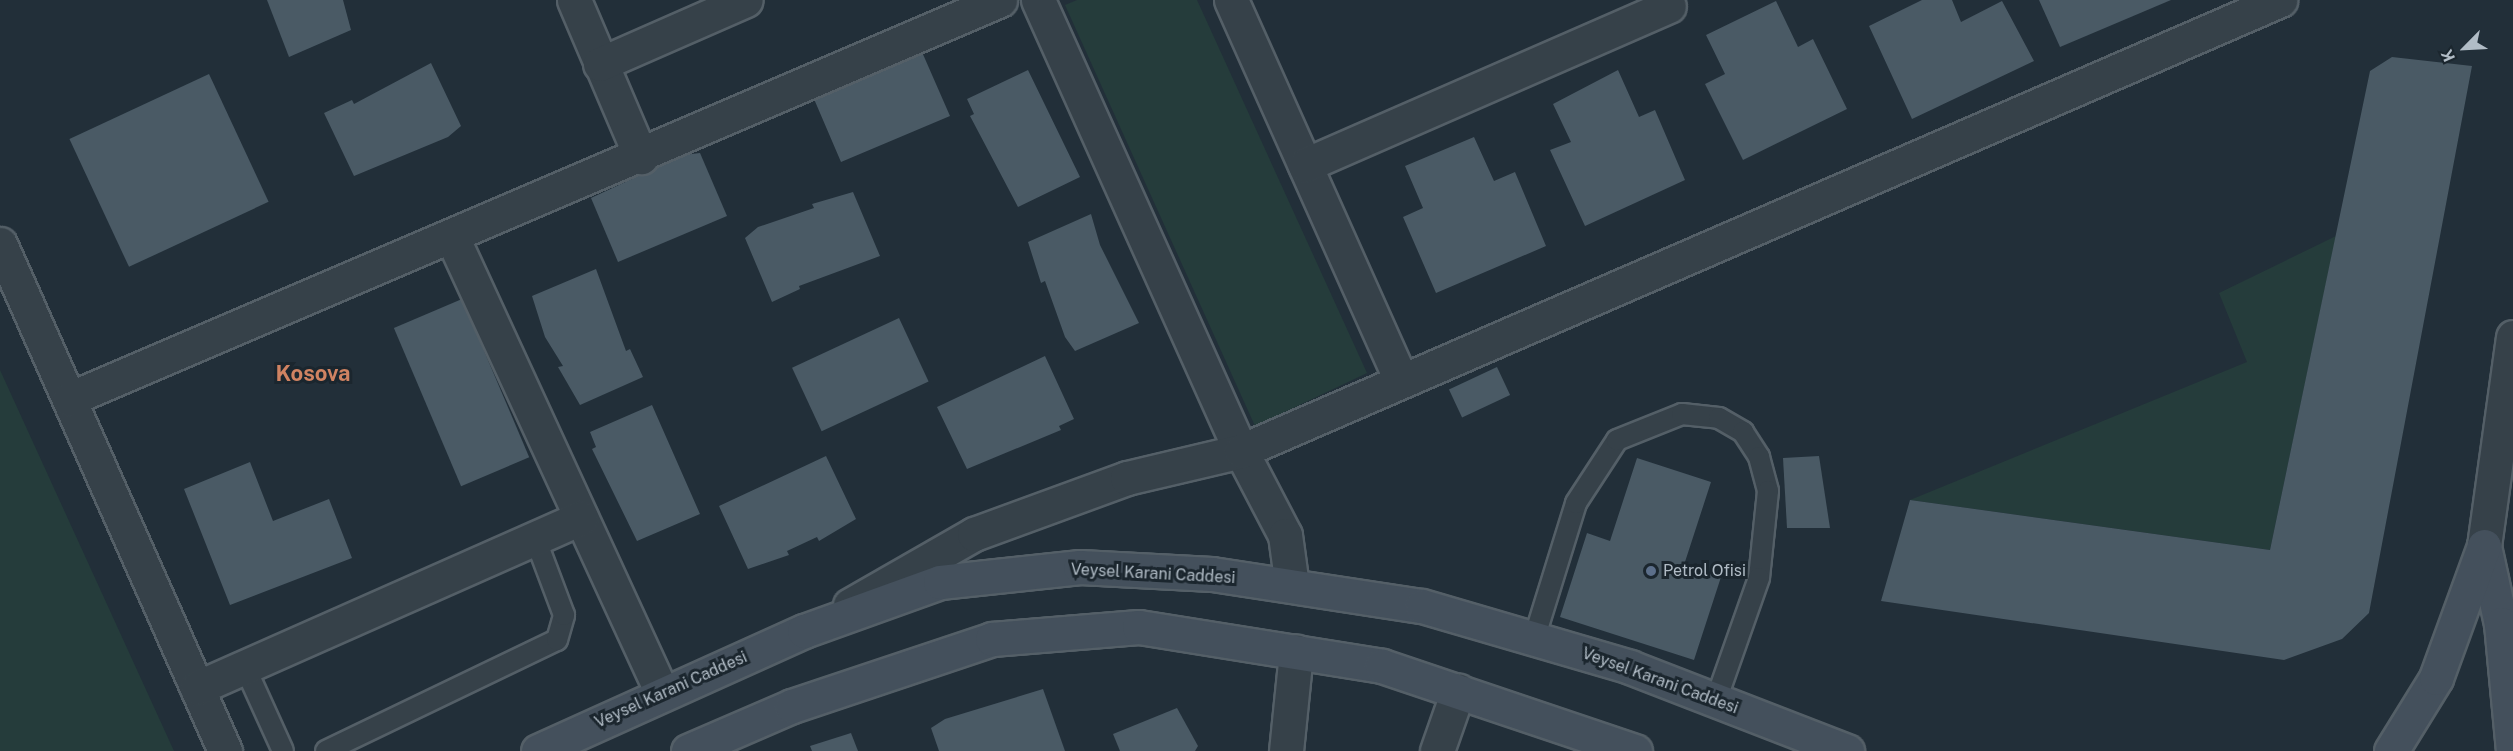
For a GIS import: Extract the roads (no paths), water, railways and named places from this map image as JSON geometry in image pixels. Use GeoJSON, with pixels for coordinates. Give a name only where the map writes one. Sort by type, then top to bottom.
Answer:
{"type":"FeatureCollection","features":[{"type":"Feature","properties":{"kind":"main road"},"geometry":{"type":"LineString","coordinates":[[2484,546],[2501,624],[2513,750]]}},
{"type":"Feature","properties":{"kind":"main road"},"geometry":{"type":"LineString","coordinates":[[2391,751],[2436,678],[2484,546]]}},
{"type":"Feature","properties":{"kind":"main road","name":"Veysel Karani Caddesi"},"geometry":{"type":"LineString","coordinates":[[538,751],[662,693],[804,631],[940,582],[1080,567],[1212,574],[1422,606],[1534,639],[1716,700],[1847,751]]}},
{"type":"Feature","properties":{"kind":"main road"},"geometry":{"type":"LineString","coordinates":[[696,749],[888,670],[993,639],[1139,627],[1382,666],[1635,751]]}},
{"type":"Feature","properties":{"kind":"street"},"geometry":{"type":"LineString","coordinates":[[574,0],[641,158]]}},
{"type":"Feature","properties":{"kind":"street"},"geometry":{"type":"LineString","coordinates":[[600,64],[746,0]]}},
{"type":"Feature","properties":{"kind":"street"},"geometry":{"type":"LineString","coordinates":[[69,399],[641,158],[1000,0]]}},
{"type":"Feature","properties":{"kind":"street"},"geometry":{"type":"LineString","coordinates":[[1038,0],[1241,451],[1285,535],[1292,586]]}},
{"type":"Feature","properties":{"kind":"street"},"geometry":{"type":"LineString","coordinates":[[1231,0],[1401,380]]}},
{"type":"Feature","properties":{"kind":"street"},"geometry":{"type":"LineString","coordinates":[[804,631],[974,534],[1127,478],[1241,451],[2280,0]]}},
{"type":"Feature","properties":{"kind":"street"},"geometry":{"type":"LineString","coordinates":[[1305,165],[1669,6]]}},
{"type":"Feature","properties":{"kind":"street"},"geometry":{"type":"LineString","coordinates":[[452,237],[662,693]]}},
{"type":"Feature","properties":{"kind":"street"},"geometry":{"type":"LineString","coordinates":[[0,244],[225,751]]}},
{"type":"Feature","properties":{"kind":"street"},"geometry":{"type":"LineString","coordinates":[[2484,546],[2513,337]]}},
{"type":"Feature","properties":{"kind":"street"},"geometry":{"type":"LineString","coordinates":[[197,688],[244,665],[581,518]]}},
{"type":"Feature","properties":{"kind":"street"},"geometry":{"type":"LineString","coordinates":[[1286,751],[1296,652]]}},
{"type":"Feature","properties":{"kind":"street"},"geometry":{"type":"LineString","coordinates":[[1437,751],[1458,691]]}},
{"type":"Feature","properties":{"kind":"lane"},"geometry":{"type":"LineString","coordinates":[[1534,639],[1576,503],[1617,440],[1682,414],[1719,418],[1743,432],[1758,457],[1768,491],[1759,578],[1716,700]]}},
{"type":"Feature","properties":{"kind":"lane"},"geometry":{"type":"LineString","coordinates":[[326,751],[557,640],[564,615],[535,538]]}},
{"type":"Feature","properties":{"kind":"lane"},"geometry":{"type":"LineString","coordinates":[[244,665],[283,751]]}},
{"type":"Feature","properties":{"kind":"place","name":"Petrol Ofisi"},"geometry":{"type":"Point","coordinates":[1651,571]}},
{"type":"Feature","properties":{"kind":"district","name":"Kosova"},"geometry":{"type":"Point","coordinates":[313,374]}}]}
